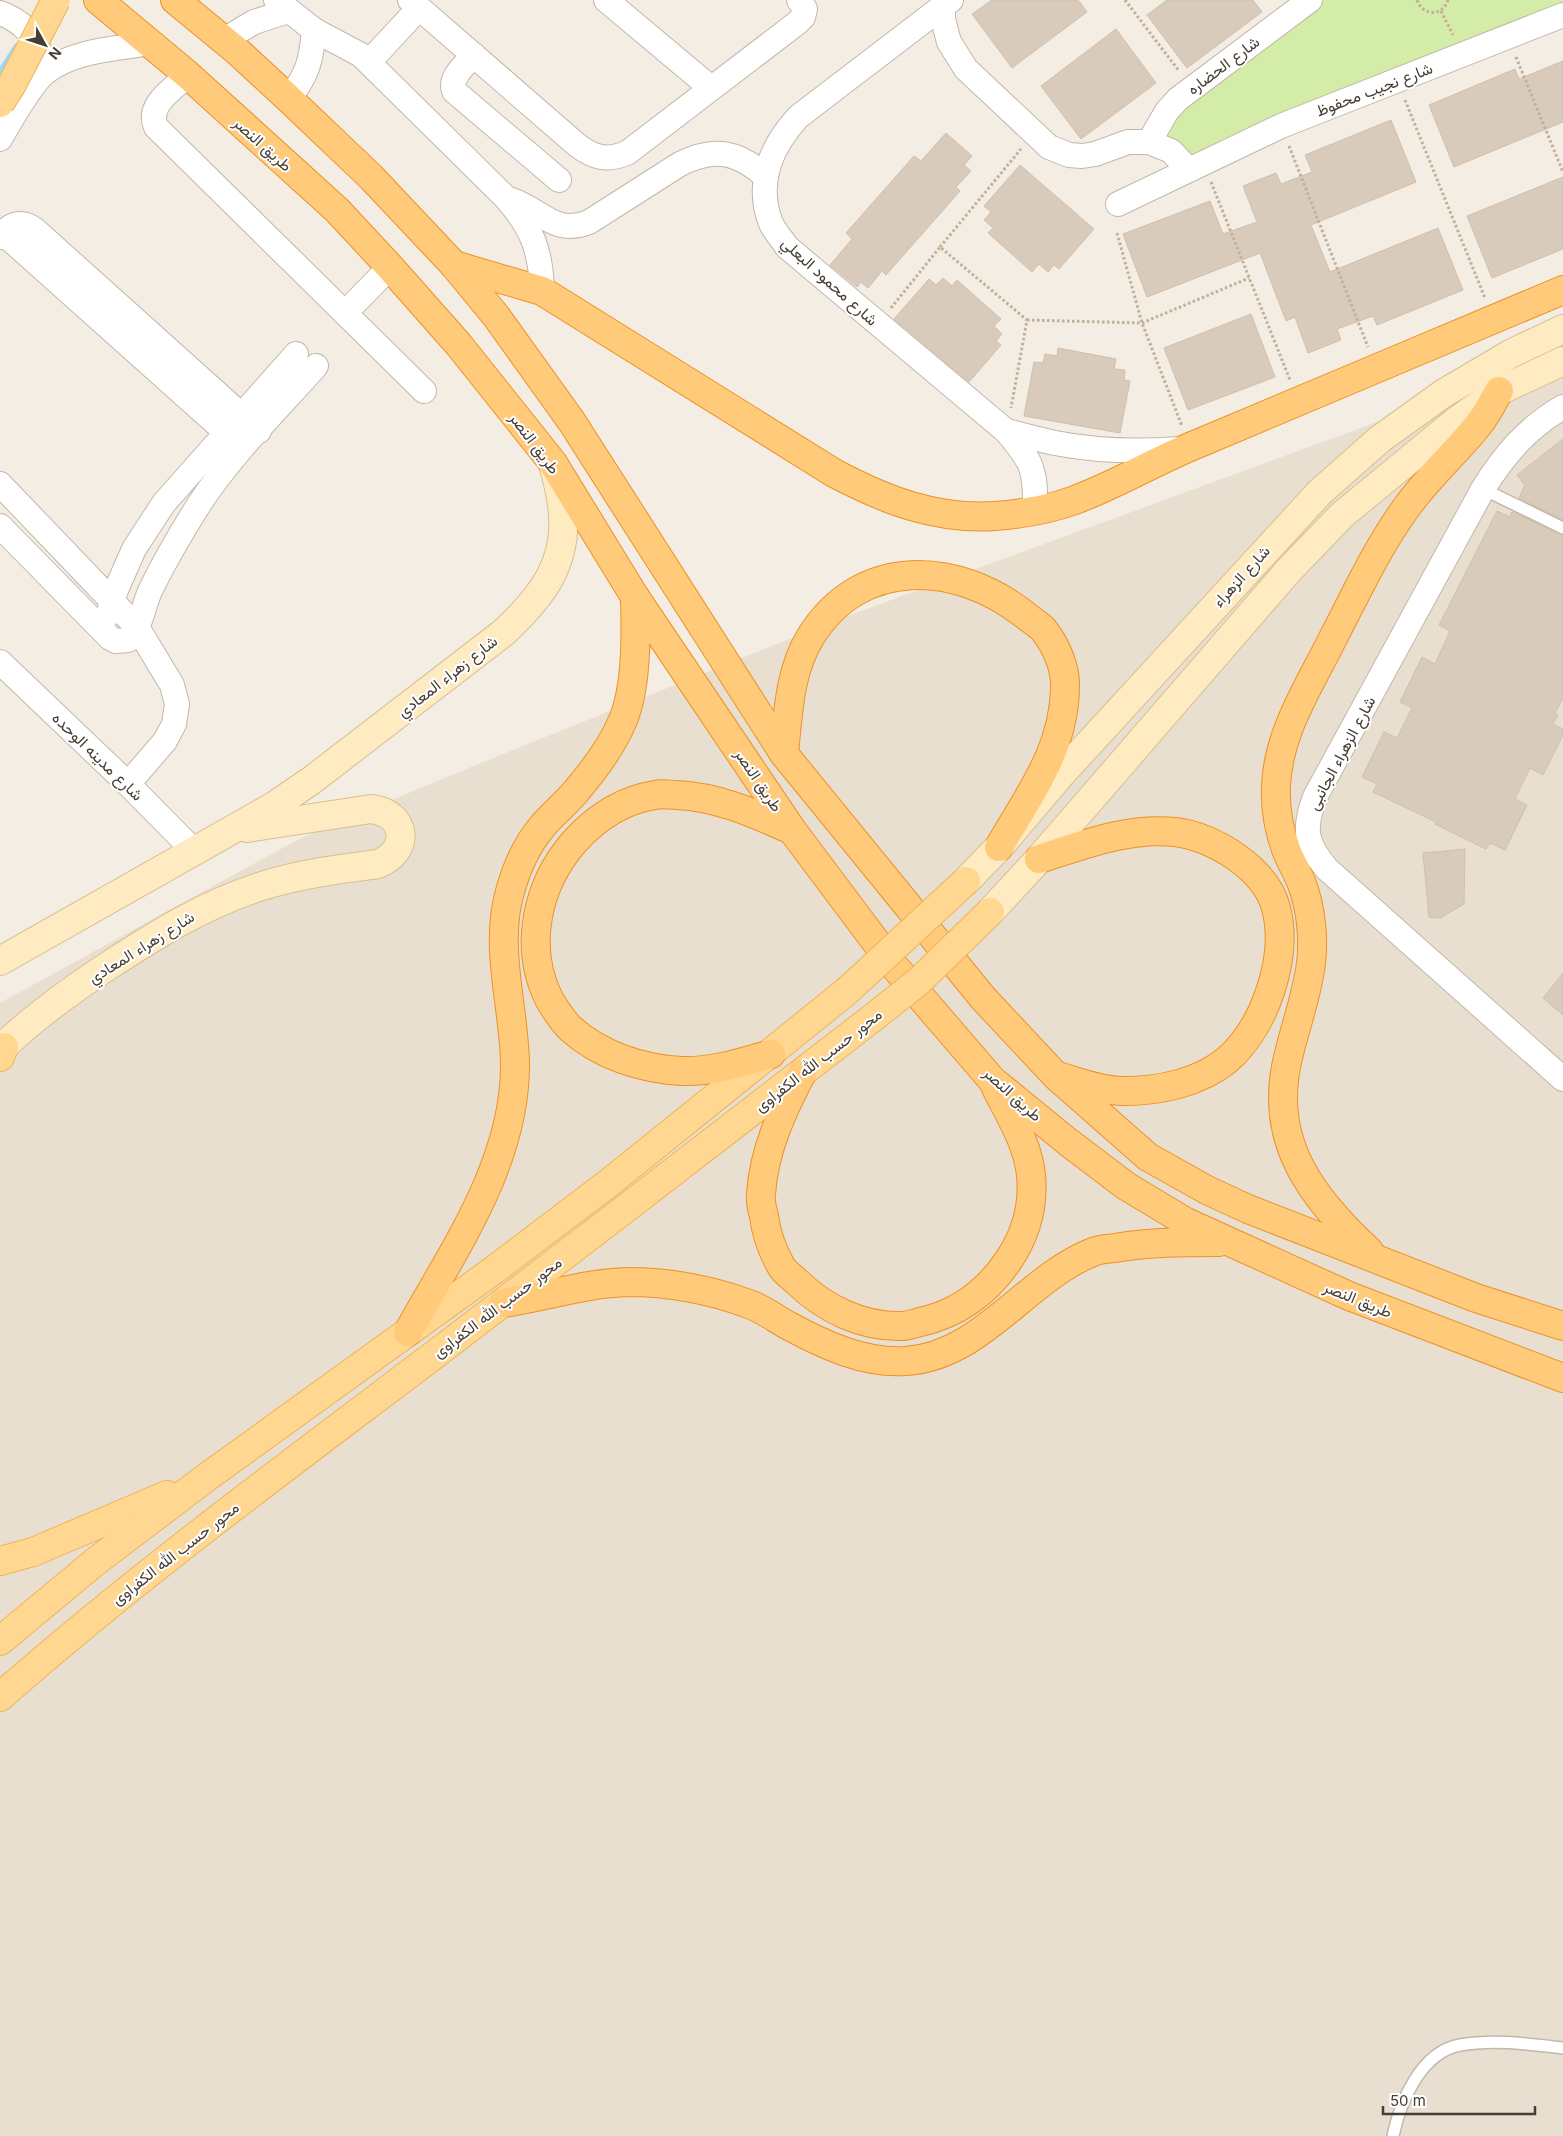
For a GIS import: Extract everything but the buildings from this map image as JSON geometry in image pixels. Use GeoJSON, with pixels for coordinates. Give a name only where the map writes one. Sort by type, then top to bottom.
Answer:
{"type":"FeatureCollection","features":[{"type":"Feature","properties":{"kind":"highway","name":"طريق النصر"},"geometry":{"type":"LineString","coordinates":[[98,0],[188,75],[337,210],[459,345],[553,464],[635,597],[792,830],[894,966],[992,1080],[1126,1186],[1186,1222],[1228,1243],[1348,1296],[1563,1378]]}},
{"type":"Feature","properties":{"kind":"highway"},"geometry":{"type":"LineString","coordinates":[[175,0],[224,40],[371,177],[454,265],[496,316],[572,422],[784,754],[982,998],[1056,1076],[1148,1157],[1207,1190],[1248,1210],[1377,1258],[1476,1298],[1563,1326]]}},
{"type":"Feature","properties":{"kind":"highway"},"geometry":{"type":"LineString","coordinates":[[454,265],[542,291],[834,473],[871,493],[910,507],[952,515],[993,516],[1035,511],[1072,501],[1185,441],[1563,290]]}},
{"type":"Feature","properties":{"kind":"highway"},"geometry":{"type":"LineString","coordinates":[[1377,1258],[1350,1233],[1306,1182],[1289,1139],[1283,1105],[1286,1065],[1306,988],[1311,963],[1312,937],[1303,887],[1287,853],[1280,831],[1276,786],[1278,764],[1292,721],[1376,555],[1406,508],[1441,464],[1479,423],[1500,391]]}},
{"type":"Feature","properties":{"kind":"highway"},"geometry":{"type":"LineString","coordinates":[[784,754],[796,669],[810,637],[831,611],[860,589],[890,578],[923,574],[953,578],[983,588],[1013,606],[1042,629],[1060,656],[1065,686],[1063,717],[1056,746],[999,847]]}},
{"type":"Feature","properties":{"kind":"highway"},"geometry":{"type":"LineString","coordinates":[[408,1332],[474,1212],[495,1168],[507,1128],[515,1065],[504,957],[503,920],[510,891],[517,869],[529,846],[541,828],[589,776],[609,748],[623,719],[633,677],[635,597]]}},
{"type":"Feature","properties":{"kind":"highway"},"geometry":{"type":"LineString","coordinates":[[771,1054],[724,1067],[683,1071],[643,1066],[604,1052],[570,1029],[554,1009],[543,986],[536,962],[535,936],[538,911],[547,886],[562,856],[586,830],[616,807],[656,794],[696,796],[735,805],[792,830]]}},
{"type":"Feature","properties":{"kind":"highway"},"geometry":{"type":"LineString","coordinates":[[1039,859],[1103,839],[1139,831],[1176,832],[1208,839],[1234,854],[1260,879],[1276,907],[1280,937],[1277,964],[1266,1004],[1250,1034],[1227,1060],[1219,1065],[1195,1079],[1158,1089],[1122,1092],[1056,1076]]}},
{"type":"Feature","properties":{"kind":"highway"},"geometry":{"type":"LineString","coordinates":[[802,1073],[783,1111],[768,1152],[760,1195],[766,1233],[782,1267],[810,1295],[836,1311],[866,1322],[903,1326],[938,1318],[970,1302],[996,1278],[1016,1249],[1024,1232],[1032,1195],[1028,1158],[1022,1140],[992,1080]]}},
{"type":"Feature","properties":{"kind":"highway"},"geometry":{"type":"LineString","coordinates":[[503,1303],[579,1288],[617,1284],[662,1284],[706,1291],[750,1305],[837,1349],[874,1359],[906,1361],[935,1355],[959,1345],[983,1330],[1053,1272],[1094,1251],[1136,1244],[1180,1242],[1228,1243]]}},
{"type":"Feature","properties":{"kind":"main road"},"geometry":{"type":"LineString","coordinates":[[0,103],[11,86],[56,0]]}},
{"type":"Feature","properties":{"kind":"main road","name":"شارع الزهراء"},"geometry":{"type":"LineString","coordinates":[[966,881],[999,847],[1062,773],[1320,492],[1380,439],[1444,392],[1512,352],[1563,329]]}},
{"type":"Feature","properties":{"kind":"main road","name":"شارع الزهراء"},"geometry":{"type":"LineString","coordinates":[[990,912],[1039,859],[1276,584],[1342,515],[1455,422],[1500,391],[1563,361]]}},
{"type":"Feature","properties":{"kind":"main road","name":"شارع زهراء المعادي"},"geometry":{"type":"LineString","coordinates":[[0,961],[235,829],[312,780],[503,633],[525,612],[545,588],[559,560],[563,534],[562,506],[553,464]]}},
{"type":"Feature","properties":{"kind":"main road","name":"شارع زهراء المعادي"},"geometry":{"type":"LineString","coordinates":[[1,1051],[74,989],[164,929],[211,905],[262,886],[314,872],[378,864],[387,860],[398,848],[401,833],[398,823],[391,815],[382,810],[371,809],[235,829]]}},
{"type":"Feature","properties":{"kind":"main road","name":"محور حسب الله الكفراوى"},"geometry":{"type":"LineString","coordinates":[[0,1641],[94,1562],[207,1477],[494,1270],[610,1182],[847,991],[966,881]]}},
{"type":"Feature","properties":{"kind":"main road","name":"محور حسب الله الكفراوى"},"geometry":{"type":"LineString","coordinates":[[0,1697],[114,1600],[218,1518],[503,1303],[876,1016],[919,981],[990,912]]}},
{"type":"Feature","properties":{"kind":"main road"},"geometry":{"type":"LineString","coordinates":[[0,1561],[33,1552],[207,1477]]}},
{"type":"Feature","properties":{"kind":"street"},"geometry":{"type":"LineString","coordinates":[[606,0],[711,88]]}},
{"type":"Feature","properties":{"kind":"street"},"geometry":{"type":"LineString","coordinates":[[369,62],[415,4],[588,154],[601,158],[614,158],[627,153],[803,17],[805,9],[799,0]]}},
{"type":"Feature","properties":{"kind":"street","name":"شارع الحضاره"},"geometry":{"type":"LineString","coordinates":[[1150,142],[1167,111],[1192,87],[1310,0]]}},
{"type":"Feature","properties":{"kind":"street"},"geometry":{"type":"LineString","coordinates":[[947,3],[946,31],[956,56],[966,69],[1049,147],[1059,152],[1082,156],[1095,154],[1128,142],[1150,142],[1171,151],[1196,166]]}},
{"type":"Feature","properties":{"kind":"street","name":"شارع محمود البعلي"},"geometry":{"type":"LineString","coordinates":[[947,3],[798,117],[782,134],[775,148],[766,177],[765,200],[770,223],[787,247],[1006,431],[1026,454],[1036,481],[1035,511]]}},
{"type":"Feature","properties":{"kind":"street"},"geometry":{"type":"LineString","coordinates":[[224,40],[282,5],[314,30],[350,48],[369,62],[519,213],[529,228],[535,243],[542,270],[542,291]]}},
{"type":"Feature","properties":{"kind":"street"},"geometry":{"type":"LineString","coordinates":[[0,12],[18,22],[38,43],[45,72]]}},
{"type":"Feature","properties":{"kind":"street","name":"شارع نجيب محفوظ"},"geometry":{"type":"LineString","coordinates":[[1118,204],[1281,126],[1563,15]]}},
{"type":"Feature","properties":{"kind":"street"},"geometry":{"type":"LineString","coordinates":[[289,99],[307,70],[311,58],[314,30]]}},
{"type":"Feature","properties":{"kind":"street"},"geometry":{"type":"LineString","coordinates":[[0,139],[20,106],[45,72],[64,62],[88,54],[150,43]]}},
{"type":"Feature","properties":{"kind":"street"},"geometry":{"type":"LineString","coordinates":[[474,56],[455,77],[452,84],[454,91],[559,180]]}},
{"type":"Feature","properties":{"kind":"street"},"geometry":{"type":"LineString","coordinates":[[188,75],[156,106],[153,121],[156,128],[424,391]]}},
{"type":"Feature","properties":{"kind":"street"},"geometry":{"type":"LineString","coordinates":[[505,197],[526,206],[552,223],[572,227],[589,222],[680,164],[694,157],[709,153],[725,154],[740,158],[754,166],[766,177]]}},
{"type":"Feature","properties":{"kind":"street"},"geometry":{"type":"LineString","coordinates":[[2,235],[14,224],[28,225],[101,304],[251,439]]}},
{"type":"Feature","properties":{"kind":"street"},"geometry":{"type":"LineString","coordinates":[[345,313],[390,267]]}},
{"type":"Feature","properties":{"kind":"street"},"geometry":{"type":"LineString","coordinates":[[103,631],[124,570],[146,528],[164,503],[296,354]]}},
{"type":"Feature","properties":{"kind":"street"},"geometry":{"type":"LineString","coordinates":[[0,526],[103,631],[116,641],[122,642],[132,636],[151,590],[178,538],[200,503],[251,439],[316,366]]}},
{"type":"Feature","properties":{"kind":"street","name":"شارع الزهراء الجانبى"},"geometry":{"type":"LineString","coordinates":[[1563,407],[1550,414],[1523,435],[1501,460],[1483,488],[1315,797],[1308,816],[1308,835],[1314,854],[1327,868],[1563,1079]]}},
{"type":"Feature","properties":{"kind":"street","name":"شارع محمود البعلي"},"geometry":{"type":"LineString","coordinates":[[1006,431],[1055,444],[1099,449],[1143,451],[1185,441]]}},
{"type":"Feature","properties":{"kind":"street"},"geometry":{"type":"LineString","coordinates":[[0,484],[136,627],[172,685],[177,704],[177,714],[170,733],[128,784]]}},
{"type":"Feature","properties":{"kind":"street","name":"شارع مدينه الوحده"},"geometry":{"type":"LineString","coordinates":[[0,662],[128,784],[194,851]]}},
{"type":"Feature","properties":{"kind":"lane"},"geometry":{"type":"LineString","coordinates":[[1483,488],[1563,528]]}},
{"type":"Feature","properties":{"kind":"lane"},"geometry":{"type":"LineString","coordinates":[[1393,2136],[1409,2087],[1433,2058],[1458,2045],[1506,2042],[1563,2048]]}},
{"type":"Feature","properties":{"kind":"path"},"geometry":{"type":"LineString","coordinates":[[1133,0],[1126,2],[1192,87]]}},
{"type":"Feature","properties":{"kind":"path"},"geometry":{"type":"LineString","coordinates":[[1418,0],[1419,5],[1427,12],[1432,13],[1441,11],[1448,0]]}},
{"type":"Feature","properties":{"kind":"path"},"geometry":{"type":"LineString","coordinates":[[1441,11],[1456,40]]}},
{"type":"Feature","properties":{"kind":"path"},"geometry":{"type":"LineString","coordinates":[[1508,37],[1563,172]]}},
{"type":"Feature","properties":{"kind":"path"},"geometry":{"type":"LineString","coordinates":[[1397,80],[1488,305]]}},
{"type":"Feature","properties":{"kind":"path"},"geometry":{"type":"LineString","coordinates":[[1281,126],[1371,355]]}},
{"type":"Feature","properties":{"kind":"path"},"geometry":{"type":"LineString","coordinates":[[878,324],[1033,134]]}},
{"type":"Feature","properties":{"kind":"path"},"geometry":{"type":"LineString","coordinates":[[1196,166],[1249,278],[1294,388]]}},
{"type":"Feature","properties":{"kind":"path"},"geometry":{"type":"LineString","coordinates":[[1117,232],[1142,323],[1185,441]]}},
{"type":"Feature","properties":{"kind":"path"},"geometry":{"type":"LineString","coordinates":[[940,247],[1027,320],[1142,323],[1249,278]]}},
{"type":"Feature","properties":{"kind":"path"},"geometry":{"type":"LineString","coordinates":[[1006,431],[1027,320]]}},
{"type":"Feature","properties":{"kind":"shaded area"},"geometry":{"type":"Polygon","coordinates":[[[1563,354],[1563,2136],[0,2136],[0,1003],[299,839],[471,767],[834,621],[1563,354]]]}},
{"type":"Feature","properties":{"kind":"green space"},"geometry":{"type":"Polygon","coordinates":[[[1324,0],[1563,0],[1563,7],[1194,159],[1183,145],[1162,138],[1184,104],[1324,0]]]}},
{"type":"Feature","properties":{"kind":"waterway"},"geometry":{"type":"LineString","coordinates":[[0,72],[17,46]]}}]}
